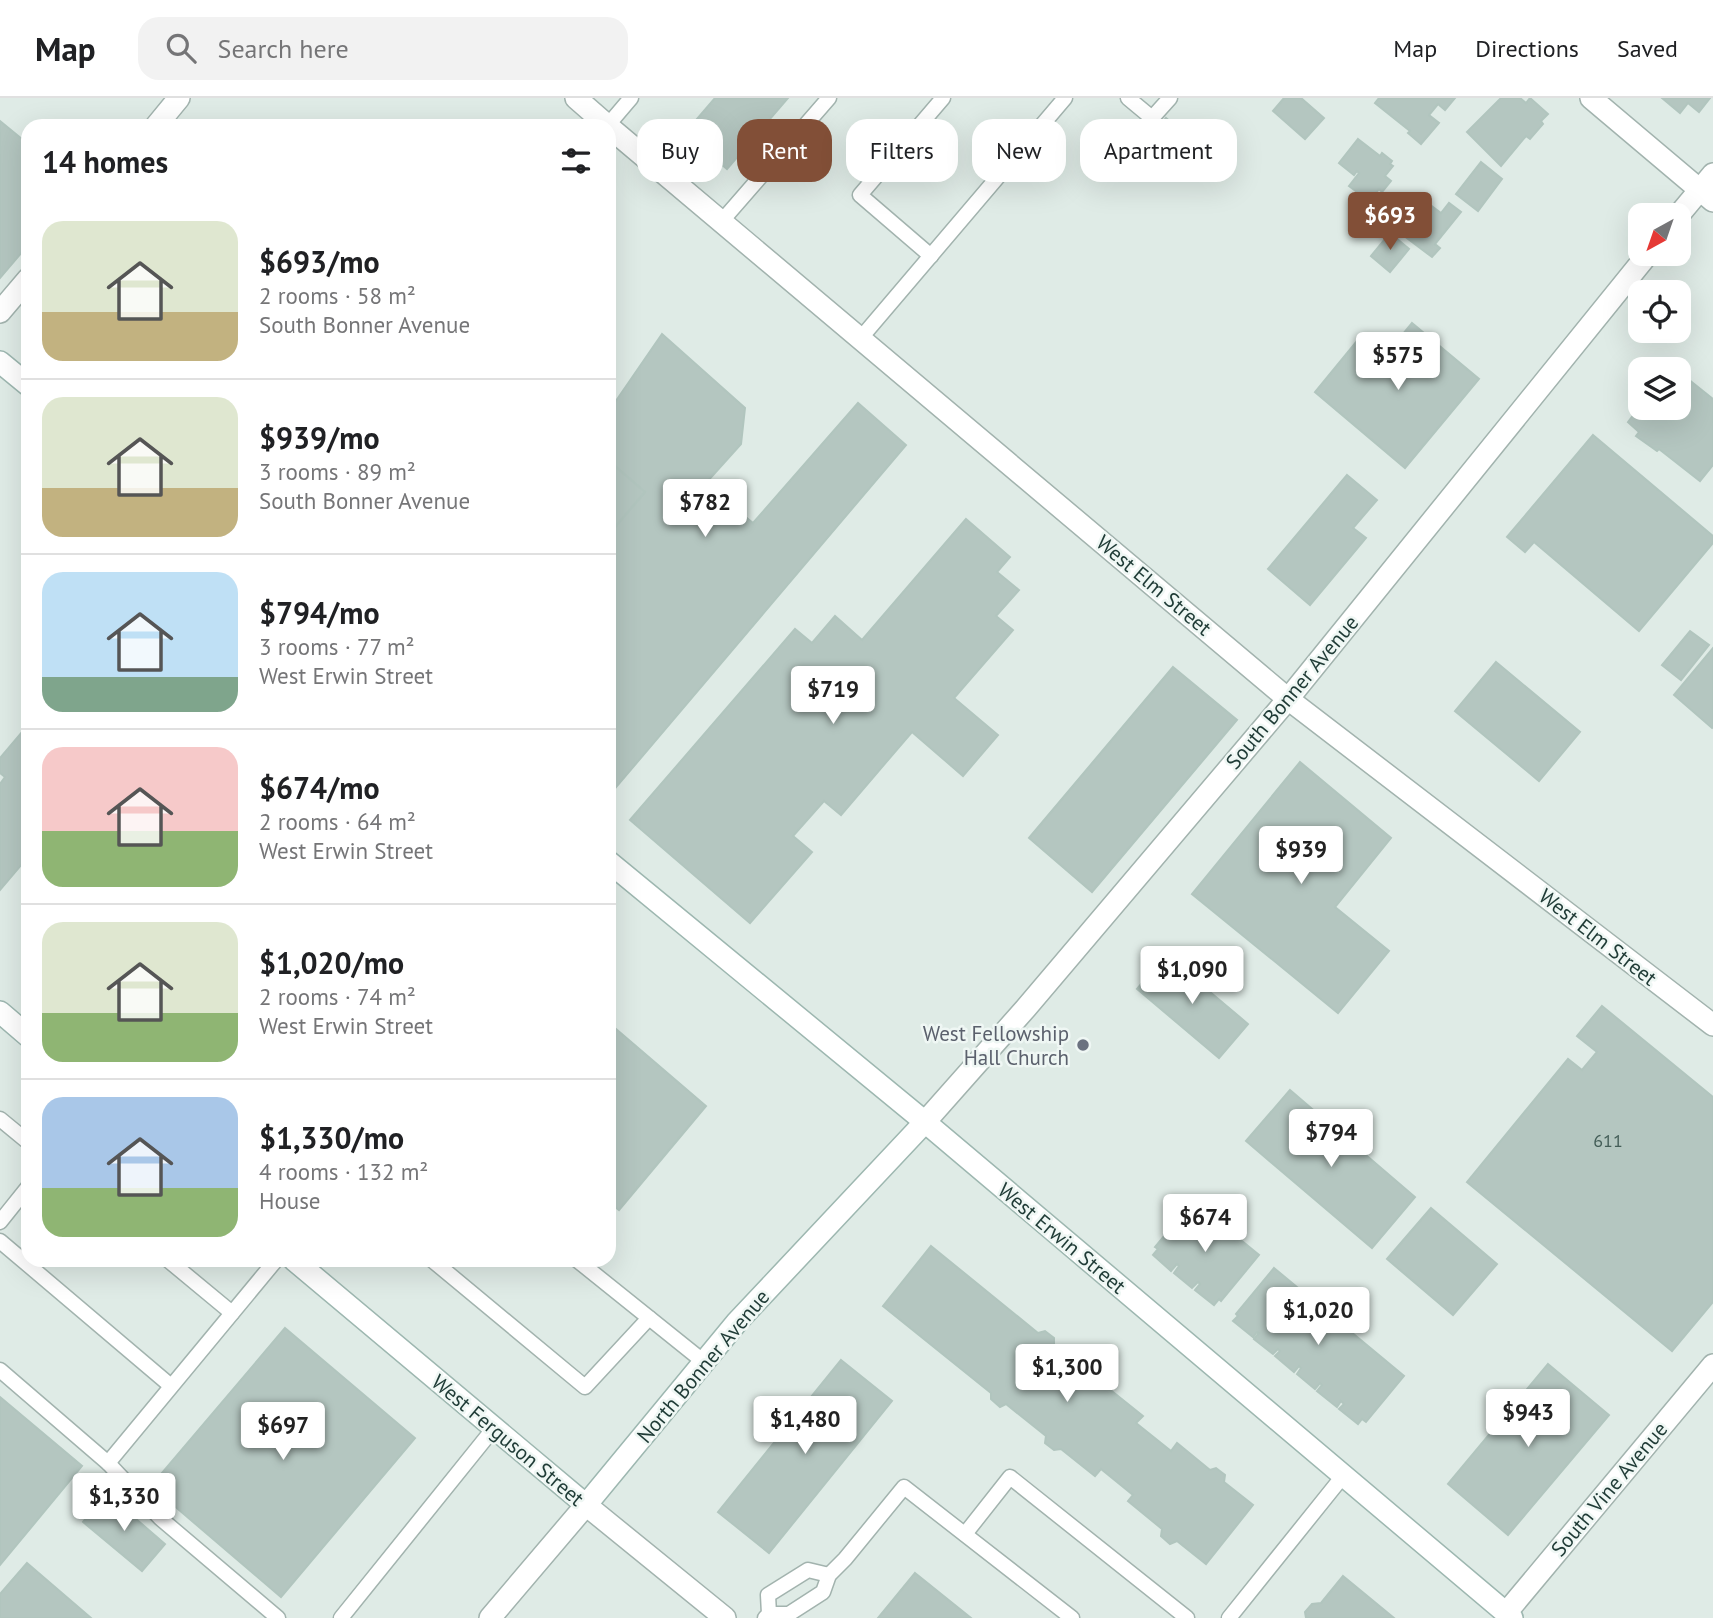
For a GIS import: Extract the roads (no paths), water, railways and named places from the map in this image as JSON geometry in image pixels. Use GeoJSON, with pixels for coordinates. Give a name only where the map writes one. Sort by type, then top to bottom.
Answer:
{"type":"FeatureCollection","features":[{"type":"Feature","properties":{"kind":"street"},"geometry":{"type":"LineString","coordinates":[[162,119],[179,98]]}},
{"type":"Feature","properties":{"kind":"street","name":"West Elm Street"},"geometry":{"type":"LineString","coordinates":[[576,98],[600,119]]}},
{"type":"Feature","properties":{"kind":"street"},"geometry":{"type":"LineString","coordinates":[[1591,98],[1709,188],[1691,204]]}},
{"type":"Feature","properties":{"kind":"street","name":"West Elm Street"},"geometry":{"type":"LineString","coordinates":[[616,133],[1288,699],[1713,1025]]}},
{"type":"Feature","properties":{"kind":"street","name":"South Bonner Avenue"},"geometry":{"type":"LineString","coordinates":[[925,1122],[1026,1008],[1288,699],[1638,266]]}},
{"type":"Feature","properties":{"kind":"street"},"geometry":{"type":"LineString","coordinates":[[0,312],[21,287]]}},
{"type":"Feature","properties":{"kind":"street"},"geometry":{"type":"LineString","coordinates":[[0,362],[21,379]]}},
{"type":"Feature","properties":{"kind":"street","name":"West Erwin Street"},"geometry":{"type":"LineString","coordinates":[[616,868],[925,1122],[1509,1616]]}},
{"type":"Feature","properties":{"kind":"street"},"geometry":{"type":"LineString","coordinates":[[0,1012],[21,1030]]}},
{"type":"Feature","properties":{"kind":"street","name":"North Bonner Avenue"},"geometry":{"type":"LineString","coordinates":[[490,1618],[737,1322],[925,1122]]}},
{"type":"Feature","properties":{"kind":"street","name":"West Ferguson Street"},"geometry":{"type":"LineString","coordinates":[[308,1267],[494,1428],[725,1618]]}},
{"type":"Feature","properties":{"kind":"street","name":"South Vine Avenue"},"geometry":{"type":"LineString","coordinates":[[1509,1616],[1713,1364]]}},
{"type":"Feature","properties":{"kind":"lane"},"geometry":{"type":"LineString","coordinates":[[614,119],[631,98]]}},
{"type":"Feature","properties":{"kind":"lane"},"geometry":{"type":"LineString","coordinates":[[722,222],[829,98]]}},
{"type":"Feature","properties":{"kind":"lane"},"geometry":{"type":"LineString","coordinates":[[931,256],[859,195],[943,98]]}},
{"type":"Feature","properties":{"kind":"lane"},"geometry":{"type":"LineString","coordinates":[[860,339],[1065,98]]}},
{"type":"Feature","properties":{"kind":"lane"},"geometry":{"type":"LineString","coordinates":[[1128,98],[1152,118],[1170,98]]}},
{"type":"Feature","properties":{"kind":"lane"},"geometry":{"type":"LineString","coordinates":[[0,1119],[21,1136]]}},
{"type":"Feature","properties":{"kind":"lane"},"geometry":{"type":"LineString","coordinates":[[0,1222],[21,1196]]}},
{"type":"Feature","properties":{"kind":"lane"},"geometry":{"type":"LineString","coordinates":[[0,1241],[21,1259]]}},
{"type":"Feature","properties":{"kind":"lane"},"geometry":{"type":"LineString","coordinates":[[30,1267],[171,1387]]}},
{"type":"Feature","properties":{"kind":"lane"},"geometry":{"type":"LineString","coordinates":[[176,1267],[232,1313]]}},
{"type":"Feature","properties":{"kind":"lane"},"geometry":{"type":"LineString","coordinates":[[108,1463],[270,1267]]}},
{"type":"Feature","properties":{"kind":"lane"},"geometry":{"type":"LineString","coordinates":[[440,1267],[585,1387],[649,1318]]}},
{"type":"Feature","properties":{"kind":"lane"},"geometry":{"type":"LineString","coordinates":[[587,1267],[704,1362]]}},
{"type":"Feature","properties":{"kind":"lane"},"geometry":{"type":"LineString","coordinates":[[0,1370],[108,1463],[160,1518],[278,1618]]}},
{"type":"Feature","properties":{"kind":"lane"},"geometry":{"type":"LineString","coordinates":[[341,1618],[494,1428]]}},
{"type":"Feature","properties":{"kind":"lane"},"geometry":{"type":"LineString","coordinates":[[1229,1618],[1343,1476]]}},
{"type":"Feature","properties":{"kind":"lane"},"geometry":{"type":"LineString","coordinates":[[965,1534],[1010,1477],[1187,1618]]}},
{"type":"Feature","properties":{"kind":"lane"},"geometry":{"type":"LineString","coordinates":[[829,1575],[808,1570],[768,1595],[767,1616],[789,1614],[823,1592],[829,1575],[904,1487],[1072,1618]]}},
{"type":"Feature","properties":{"kind":"place","name":"West Fellowship Hall Church"},"geometry":{"type":"Point","coordinates":[1083,1045]}}]}
